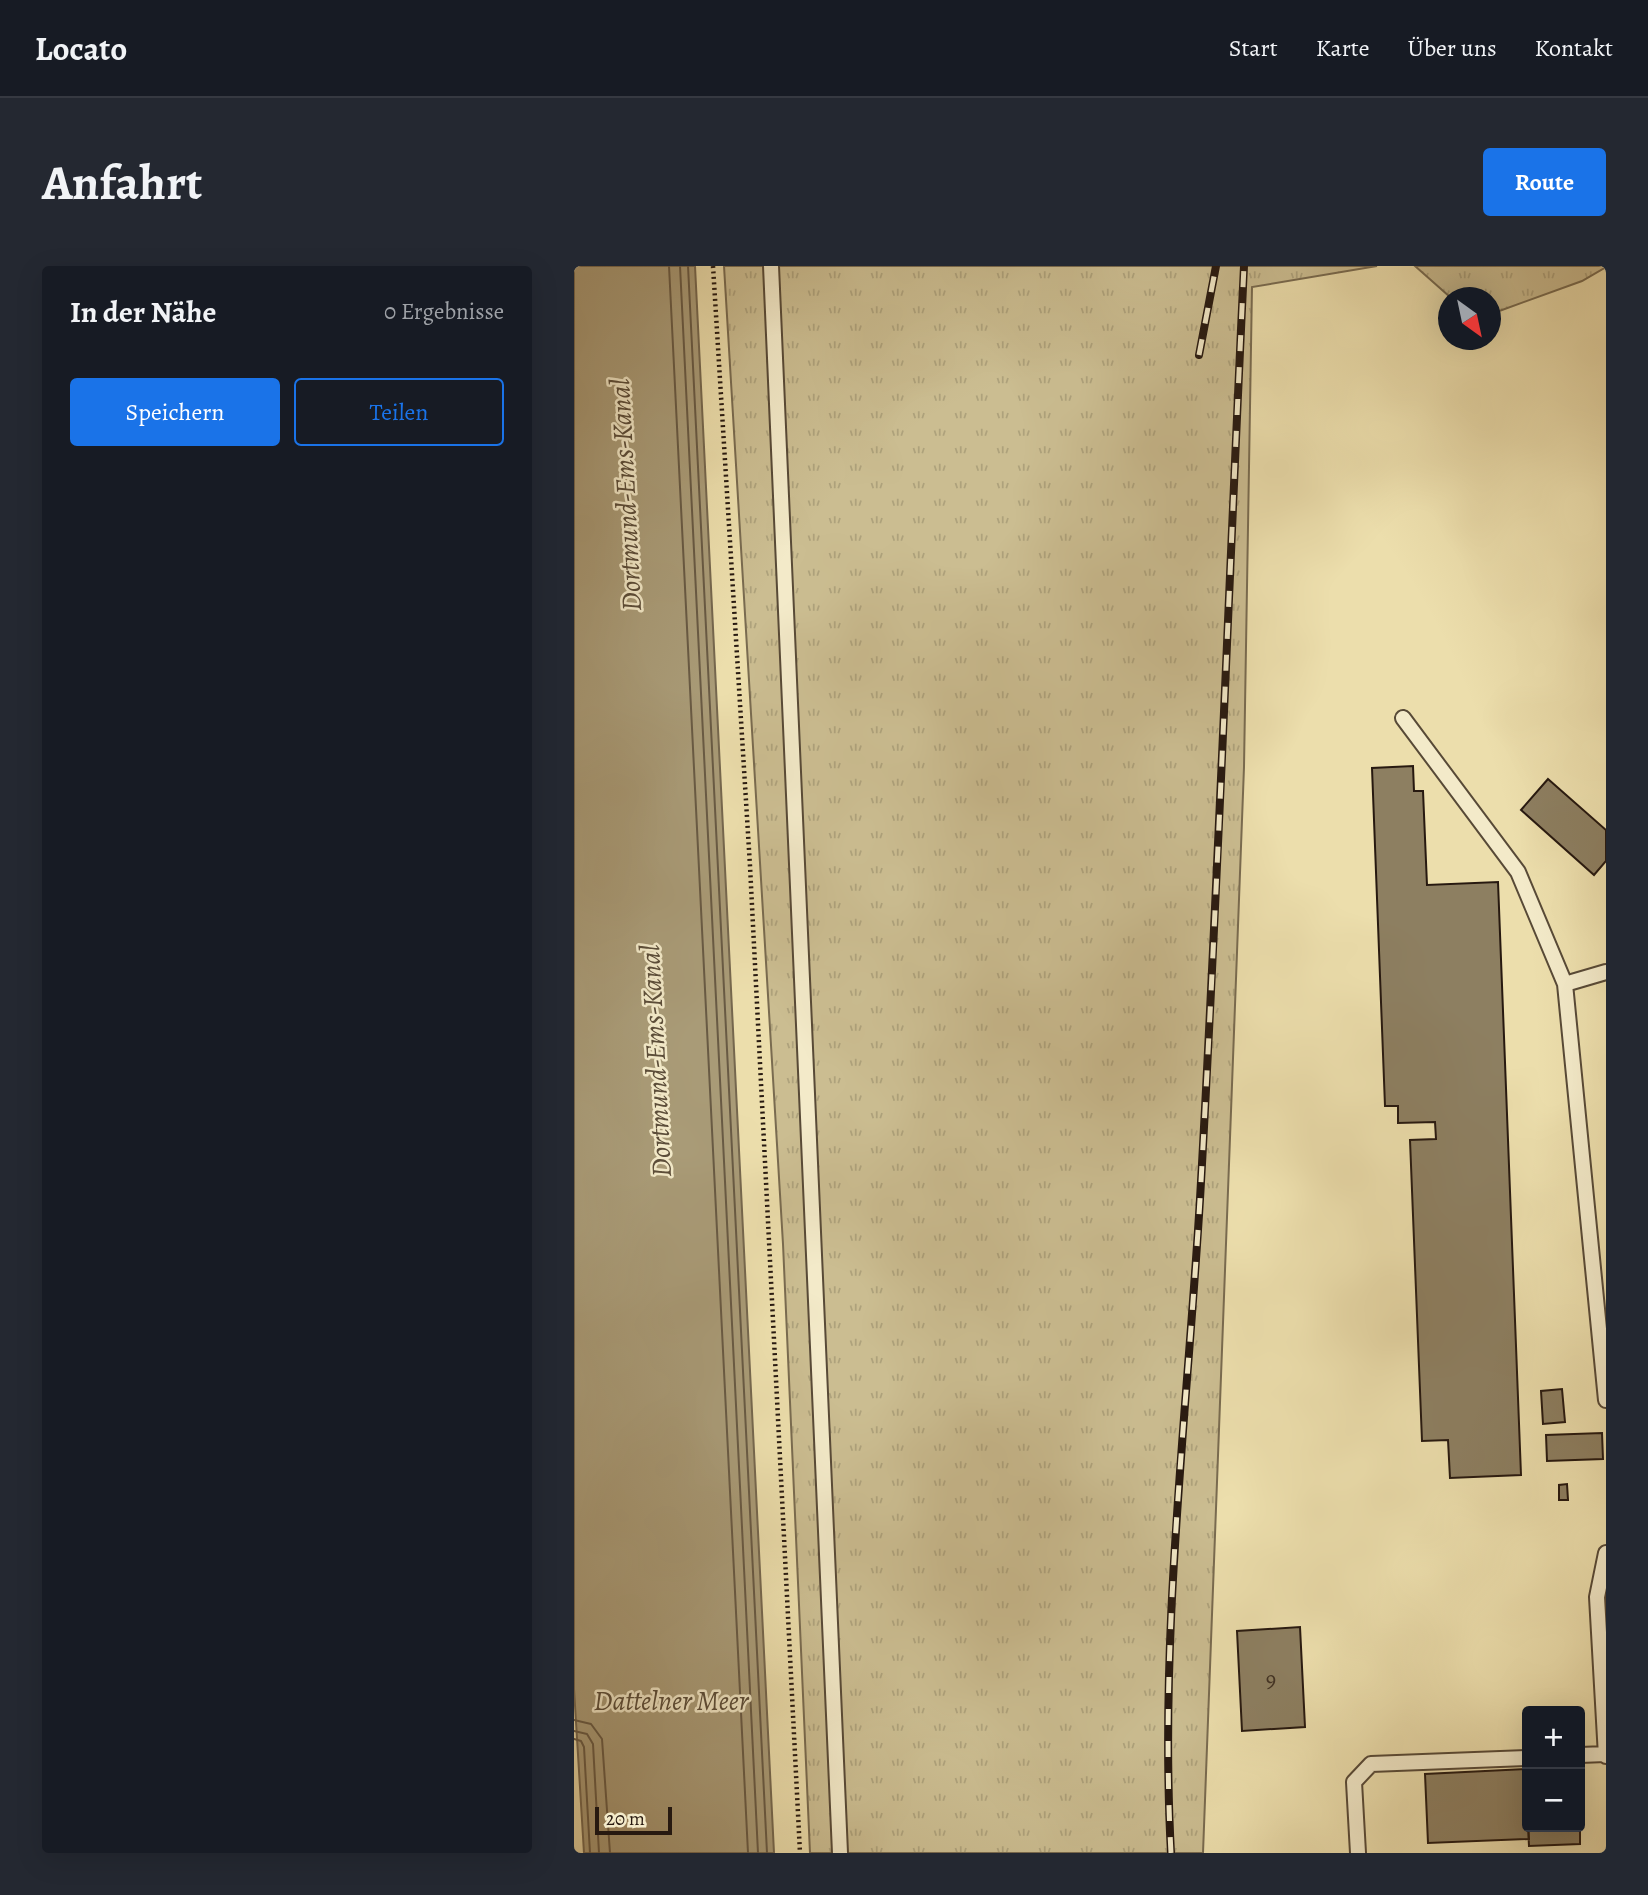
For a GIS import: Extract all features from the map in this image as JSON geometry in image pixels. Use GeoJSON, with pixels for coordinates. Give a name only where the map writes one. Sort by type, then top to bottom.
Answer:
{"type":"FeatureCollection","features":[{"type":"Feature","properties":{"kind":"lane"},"geometry":{"type":"LineString","coordinates":[[771,266],[840,1853]]}},
{"type":"Feature","properties":{"kind":"lane"},"geometry":{"type":"LineString","coordinates":[[1403,718],[1518,872],[1565,984],[1606,1400]]}},
{"type":"Feature","properties":{"kind":"lane"},"geometry":{"type":"LineString","coordinates":[[1565,984],[1606,972]]}},
{"type":"Feature","properties":{"kind":"lane"},"geometry":{"type":"LineString","coordinates":[[1585,1755],[1606,1755],[1597,1597],[1606,1553]]}},
{"type":"Feature","properties":{"kind":"lane"},"geometry":{"type":"LineString","coordinates":[[1358,1853],[1354,1782],[1371,1764],[1522,1758]]}},
{"type":"Feature","properties":{"kind":"path"},"geometry":{"type":"LineString","coordinates":[[713,266],[750,866],[800,1853]]}},
{"type":"Feature","properties":{"kind":"green space"},"geometry":{"type":"Polygon","coordinates":[[[724,266],[1377,266],[1252,287],[1244,767],[1203,1853],[810,1853],[783,1244],[724,266]]]}},
{"type":"Feature","properties":{"kind":"green space"},"geometry":{"type":"Polygon","coordinates":[[[1415,266],[1606,266],[1582,281],[1501,310],[1501,287],[1439,287],[1415,266]]]}},
{"type":"Feature","properties":{"kind":"water","name":"Dattelner Meer"},"geometry":{"type":"Polygon","coordinates":[[[574,266],[695,266],[774,1853],[584,1853],[574,1689],[574,266]]]}},
{"type":"Feature","properties":{"kind":"building"},"geometry":{"type":"Polygon","coordinates":[[[1413,766],[1414,791],[1423,791],[1427,885],[1498,882],[1521,1475],[1450,1478],[1448,1440],[1422,1441],[1410,1140],[1436,1139],[1435,1122],[1398,1123],[1398,1106],[1385,1106],[1372,768],[1413,766]]]}},
{"type":"Feature","properties":{"kind":"building"},"geometry":{"type":"Polygon","coordinates":[[[1548,779],[1606,830],[1606,861],[1594,875],[1521,810],[1548,779]]]}},
{"type":"Feature","properties":{"kind":"building"},"geometry":{"type":"Polygon","coordinates":[[[1562,1389],[1565,1422],[1543,1424],[1541,1391],[1562,1389]]]}},
{"type":"Feature","properties":{"kind":"building"},"geometry":{"type":"Polygon","coordinates":[[[1602,1433],[1603,1459],[1547,1461],[1546,1435],[1602,1433]]]}},
{"type":"Feature","properties":{"kind":"building"},"geometry":{"type":"Polygon","coordinates":[[[1567,1484],[1568,1500],[1559,1500],[1559,1485],[1567,1484]]]}},
{"type":"Feature","properties":{"kind":"building"},"geometry":{"type":"Polygon","coordinates":[[[1300,1627],[1305,1727],[1242,1731],[1237,1631],[1300,1627]]]}},
{"type":"Feature","properties":{"kind":"building"},"geometry":{"type":"Polygon","coordinates":[[[1522,1769],[1522,1832],[1529,1832],[1529,1839],[1428,1843],[1425,1774],[1522,1769]]]}},
{"type":"Feature","properties":{"kind":"building"},"geometry":{"type":"Polygon","coordinates":[[[1528,1832],[1580,1832],[1580,1844],[1529,1846],[1528,1832]]]}},
{"type":"Feature","properties":{"kind":"railway"},"geometry":{"type":"LineString","coordinates":[[1199,355],[1216,266]]}},
{"type":"Feature","properties":{"kind":"railway"},"geometry":{"type":"LineString","coordinates":[[1171,1853],[1168,1771],[1171,1608],[1200,1199],[1244,266]]}},
{"type":"Feature","properties":{"kind":"water label","name":"Dortmund-Ems-Kanal"},"geometry":{"type":"Point","coordinates":[626,495]}},
{"type":"Feature","properties":{"kind":"water label","name":"Dortmund-Ems-Kanal"},"geometry":{"type":"Point","coordinates":[656,1061]}}]}
